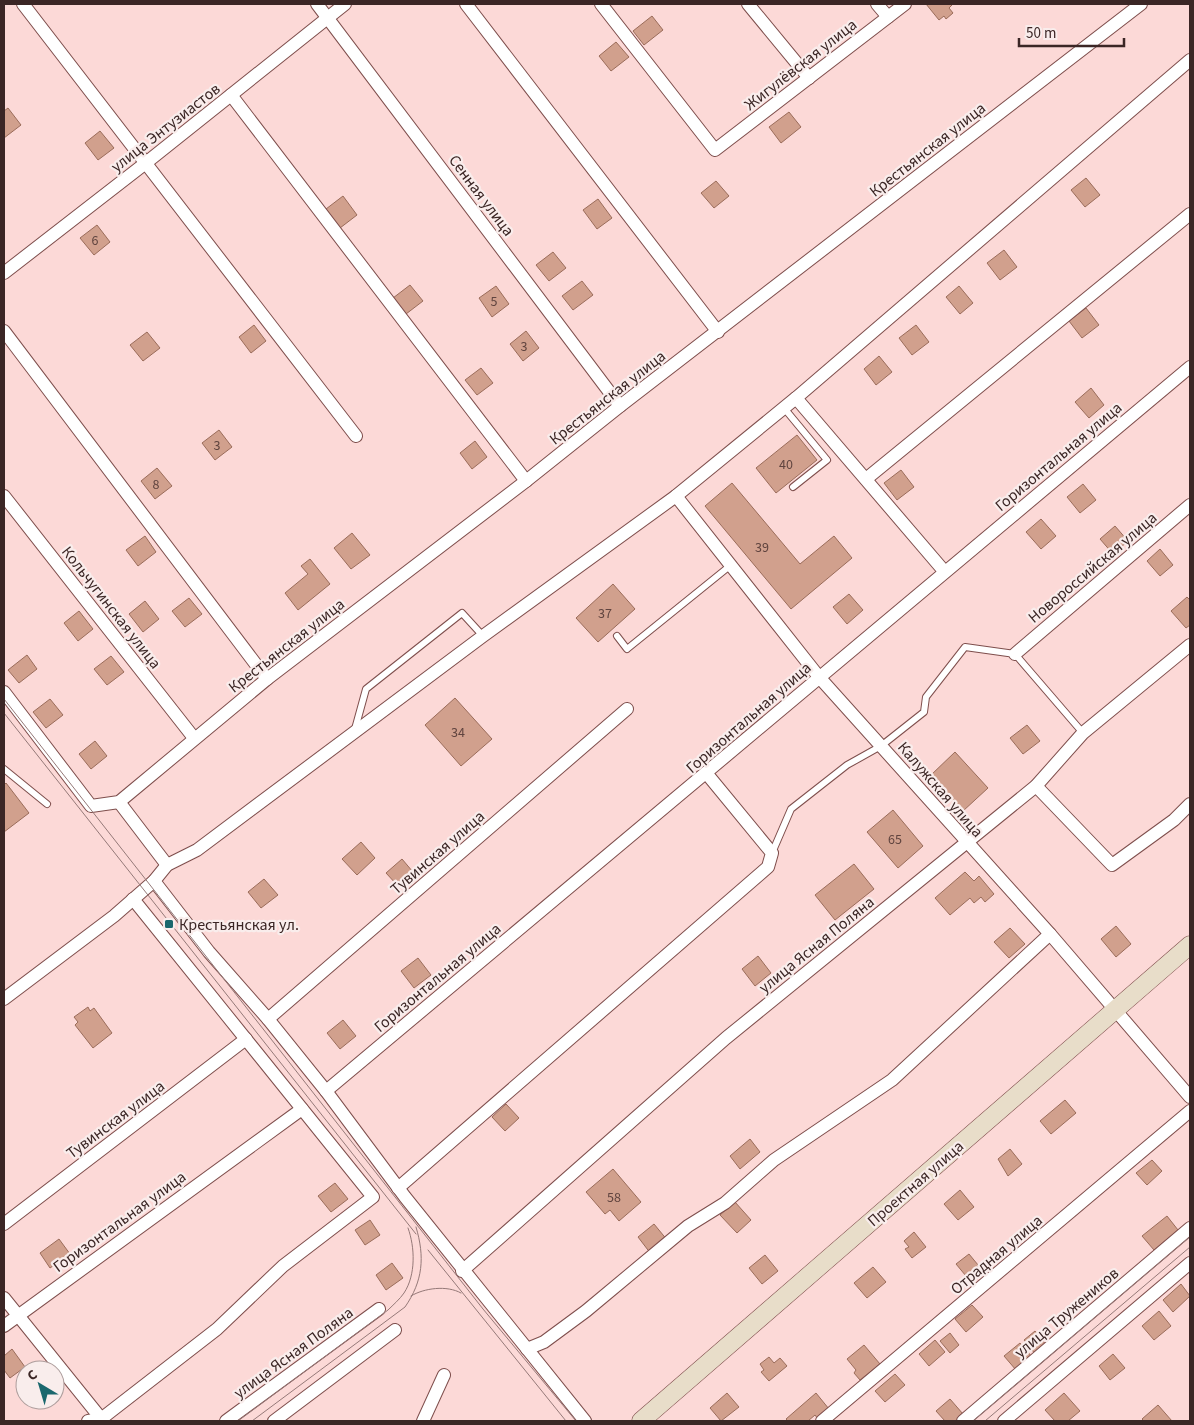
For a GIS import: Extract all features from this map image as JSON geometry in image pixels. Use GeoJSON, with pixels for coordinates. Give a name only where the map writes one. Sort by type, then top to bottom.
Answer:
{"type":"FeatureCollection","features":[{"type":"Feature","properties":{"kind":"main road","name":"Проектная улица"},"geometry":{"type":"LineString","coordinates":[[641,1421],[1190,945]]}},
{"type":"Feature","properties":{"kind":"street"},"geometry":{"type":"LineString","coordinates":[[23,4],[147,162],[356,436]]}},
{"type":"Feature","properties":{"kind":"street","name":"Сенная улица"},"geometry":{"type":"LineString","coordinates":[[317,4],[620,406]]}},
{"type":"Feature","properties":{"kind":"street","name":"улица Энтузиастов"},"geometry":{"type":"LineString","coordinates":[[4,274],[345,4]]}},
{"type":"Feature","properties":{"kind":"street"},"geometry":{"type":"LineString","coordinates":[[466,4],[718,332]]}},
{"type":"Feature","properties":{"kind":"street","name":"Жигулёвская улица"},"geometry":{"type":"LineString","coordinates":[[601,4],[715,150],[904,4]]}},
{"type":"Feature","properties":{"kind":"street"},"geometry":{"type":"LineString","coordinates":[[748,4],[809,78]]}},
{"type":"Feature","properties":{"kind":"street"},"geometry":{"type":"LineString","coordinates":[[877,4],[888,17]]}},
{"type":"Feature","properties":{"kind":"street","name":"Крестьянская улица"},"geometry":{"type":"LineString","coordinates":[[119,802],[267,679],[526,481],[620,406],[1140,4]]}},
{"type":"Feature","properties":{"kind":"street"},"geometry":{"type":"LineString","coordinates":[[4,999],[133,899],[154,881],[167,865],[197,850],[483,636],[676,496],[796,398],[1190,60]]}},
{"type":"Feature","properties":{"kind":"street"},"geometry":{"type":"LineString","coordinates":[[231,95],[526,481]]}},
{"type":"Feature","properties":{"kind":"street"},"geometry":{"type":"LineString","coordinates":[[866,479],[1190,214]]}},
{"type":"Feature","properties":{"kind":"street"},"geometry":{"type":"LineString","coordinates":[[4,332],[267,679]]}},
{"type":"Feature","properties":{"kind":"street","name":"Горизонтальная улица"},"geometry":{"type":"LineString","coordinates":[[326,1091],[707,774],[944,571],[1190,367]]}},
{"type":"Feature","properties":{"kind":"street"},"geometry":{"type":"LineString","coordinates":[[796,398],[944,571]]}},
{"type":"Feature","properties":{"kind":"street","name":"Кольчугинская улица"},"geometry":{"type":"LineString","coordinates":[[4,496],[194,738]]}},
{"type":"Feature","properties":{"kind":"street","name":"Калужская улица"},"geometry":{"type":"LineString","coordinates":[[676,496],[819,677],[966,843],[1050,934],[1190,1097]]}},
{"type":"Feature","properties":{"kind":"street","name":"Новороссийская улица"},"geometry":{"type":"LineString","coordinates":[[1015,654],[1190,506]]}},
{"type":"Feature","properties":{"kind":"street","name":"улица Ясная Поляна"},"geometry":{"type":"LineString","coordinates":[[462,1271],[726,1038],[1036,786],[1083,733],[1190,645]]}},
{"type":"Feature","properties":{"kind":"street"},"geometry":{"type":"LineString","coordinates":[[4,692],[90,806],[119,802],[167,865]]}},
{"type":"Feature","properties":{"kind":"street","name":"Тувинская улица"},"geometry":{"type":"LineString","coordinates":[[268,1019],[628,709]]}},
{"type":"Feature","properties":{"kind":"street"},"geometry":{"type":"LineString","coordinates":[[398,1188],[768,867],[772,853],[707,774]]}},
{"type":"Feature","properties":{"kind":"street"},"geometry":{"type":"LineString","coordinates":[[1036,786],[1112,865],[1174,820],[1190,804]]}},
{"type":"Feature","properties":{"kind":"street"},"geometry":{"type":"LineString","coordinates":[[154,881],[209,952],[268,1019],[326,1091],[462,1271],[585,1421]]}},
{"type":"Feature","properties":{"kind":"street"},"geometry":{"type":"LineString","coordinates":[[88,1421],[102,1420],[217,1328],[283,1266],[372,1197],[133,899]]}},
{"type":"Feature","properties":{"kind":"street"},"geometry":{"type":"LineString","coordinates":[[527,1349],[544,1342],[586,1311],[688,1226],[724,1203],[774,1160],[892,1080],[1050,934]]}},
{"type":"Feature","properties":{"kind":"street","name":"Тувинская улица"},"geometry":{"type":"LineString","coordinates":[[4,1224],[246,1039]]}},
{"type":"Feature","properties":{"kind":"street","name":"Горизонтальная улица"},"geometry":{"type":"LineString","coordinates":[[4,1326],[302,1109]]}},
{"type":"Feature","properties":{"kind":"street","name":"Отрадная улица"},"geometry":{"type":"LineString","coordinates":[[822,1421],[1190,1111]]}},
{"type":"Feature","properties":{"kind":"street","name":"улица Тружеников"},"geometry":{"type":"LineString","coordinates":[[964,1421],[1190,1228]]}},
{"type":"Feature","properties":{"kind":"street"},"geometry":{"type":"LineString","coordinates":[[1004,1421],[1190,1264]]}},
{"type":"Feature","properties":{"kind":"street"},"geometry":{"type":"LineString","coordinates":[[4,1298],[102,1420]]}},
{"type":"Feature","properties":{"kind":"street","name":"улица Ясная Поляна"},"geometry":{"type":"LineString","coordinates":[[226,1421],[379,1309]]}},
{"type":"Feature","properties":{"kind":"street"},"geometry":{"type":"LineString","coordinates":[[274,1421],[396,1330]]}},
{"type":"Feature","properties":{"kind":"street"},"geometry":{"type":"LineString","coordinates":[[422,1421],[444,1375]]}},
{"type":"Feature","properties":{"kind":"lane"},"geometry":{"type":"LineString","coordinates":[[784,408],[827,460],[793,487]]}},
{"type":"Feature","properties":{"kind":"lane"},"geometry":{"type":"LineString","coordinates":[[617,636],[627,649],[731,565]]}},
{"type":"Feature","properties":{"kind":"lane"},"geometry":{"type":"LineString","coordinates":[[353,735],[366,689],[462,613],[483,636]]}},
{"type":"Feature","properties":{"kind":"lane"},"geometry":{"type":"LineString","coordinates":[[772,853],[791,809],[847,765],[881,746],[924,712],[926,697],[965,647],[1015,654],[1083,733]]}},
{"type":"Feature","properties":{"kind":"lane"},"geometry":{"type":"LineString","coordinates":[[4,769],[47,804]]}},
{"type":"Feature","properties":{"kind":"building"},"geometry":{"type":"Polygon","coordinates":[[[926,4],[953,4],[949,8],[953,13],[946,19],[944,16],[939,20],[926,4]]]}},
{"type":"Feature","properties":{"kind":"building"},"geometry":{"type":"Polygon","coordinates":[[[652,16],[663,30],[644,45],[633,31],[652,16]]]}},
{"type":"Feature","properties":{"kind":"building"},"geometry":{"type":"Polygon","coordinates":[[[616,42],[629,57],[611,71],[599,56],[616,42]]]}},
{"type":"Feature","properties":{"kind":"building"},"geometry":{"type":"Polygon","coordinates":[[[8,108],[21,125],[4,138],[4,111],[8,108]]]}},
{"type":"Feature","properties":{"kind":"building"},"geometry":{"type":"Polygon","coordinates":[[[789,112],[801,127],[781,143],[769,127],[789,112]]]}},
{"type":"Feature","properties":{"kind":"building"},"geometry":{"type":"Polygon","coordinates":[[[100,131],[114,148],[98,160],[85,143],[100,131]]]}},
{"type":"Feature","properties":{"kind":"building"},"geometry":{"type":"Polygon","coordinates":[[[1086,178],[1100,195],[1085,207],[1071,190],[1086,178]]]}},
{"type":"Feature","properties":{"kind":"building"},"geometry":{"type":"Polygon","coordinates":[[[716,181],[729,196],[714,208],[701,193],[716,181]]]}},
{"type":"Feature","properties":{"kind":"building"},"geometry":{"type":"Polygon","coordinates":[[[343,196],[357,215],[340,228],[326,209],[343,196]]]}},
{"type":"Feature","properties":{"kind":"building"},"geometry":{"type":"Polygon","coordinates":[[[598,199],[612,218],[597,229],[583,210],[598,199]]]}},
{"type":"Feature","properties":{"kind":"building"},"geometry":{"type":"Polygon","coordinates":[[[97,225],[110,242],[94,255],[80,238],[97,225]]]}},
{"type":"Feature","properties":{"kind":"building"},"geometry":{"type":"Polygon","coordinates":[[[1004,250],[1017,267],[1000,280],[987,263],[1004,250]]]}},
{"type":"Feature","properties":{"kind":"building"},"geometry":{"type":"Polygon","coordinates":[[[553,252],[566,268],[549,281],[536,265],[553,252]]]}},
{"type":"Feature","properties":{"kind":"building"},"geometry":{"type":"Polygon","coordinates":[[[582,281],[593,295],[573,310],[562,296],[582,281]]]}},
{"type":"Feature","properties":{"kind":"building"},"geometry":{"type":"Polygon","coordinates":[[[410,285],[423,301],[406,314],[393,298],[410,285]]]}},
{"type":"Feature","properties":{"kind":"building"},"geometry":{"type":"Polygon","coordinates":[[[496,286],[509,304],[492,317],[479,298],[496,286]]]}},
{"type":"Feature","properties":{"kind":"building"},"geometry":{"type":"Polygon","coordinates":[[[959,286],[973,303],[960,314],[946,297],[959,286]]]}},
{"type":"Feature","properties":{"kind":"building"},"geometry":{"type":"Polygon","coordinates":[[[1086,308],[1099,325],[1082,338],[1069,321],[1086,308]]]}},
{"type":"Feature","properties":{"kind":"building"},"geometry":{"type":"Polygon","coordinates":[[[254,325],[266,341],[251,353],[239,337],[254,325]]]}},
{"type":"Feature","properties":{"kind":"building"},"geometry":{"type":"Polygon","coordinates":[[[916,325],[929,342],[912,355],[899,338],[916,325]]]}},
{"type":"Feature","properties":{"kind":"building"},"geometry":{"type":"Polygon","coordinates":[[[526,331],[539,348],[523,361],[510,344],[526,331]]]}},
{"type":"Feature","properties":{"kind":"building"},"geometry":{"type":"Polygon","coordinates":[[[147,332],[160,348],[143,361],[130,345],[147,332]]]}},
{"type":"Feature","properties":{"kind":"building"},"geometry":{"type":"Polygon","coordinates":[[[879,356],[892,372],[876,385],[864,369],[879,356]]]}},
{"type":"Feature","properties":{"kind":"building"},"geometry":{"type":"Polygon","coordinates":[[[481,368],[493,383],[477,395],[465,380],[481,368]]]}},
{"type":"Feature","properties":{"kind":"building"},"geometry":{"type":"Polygon","coordinates":[[[1091,388],[1104,405],[1089,418],[1075,402],[1091,388]]]}},
{"type":"Feature","properties":{"kind":"building"},"geometry":{"type":"Polygon","coordinates":[[[219,430],[232,447],[215,460],[202,443],[219,430]]]}},
{"type":"Feature","properties":{"kind":"building"},"geometry":{"type":"Polygon","coordinates":[[[797,435],[817,460],[776,493],[756,468],[797,435]]]}},
{"type":"Feature","properties":{"kind":"building"},"geometry":{"type":"Polygon","coordinates":[[[475,441],[487,457],[472,469],[460,453],[475,441]]]}},
{"type":"Feature","properties":{"kind":"building"},"geometry":{"type":"Polygon","coordinates":[[[157,468],[172,486],[155,499],[141,481],[157,468]]]}},
{"type":"Feature","properties":{"kind":"building"},"geometry":{"type":"Polygon","coordinates":[[[901,470],[914,487],[897,500],[884,483],[901,470]]]}},
{"type":"Feature","properties":{"kind":"building"},"geometry":{"type":"Polygon","coordinates":[[[732,483],[800,564],[834,536],[852,558],[791,609],[705,506],[732,483]]]}},
{"type":"Feature","properties":{"kind":"building"},"geometry":{"type":"Polygon","coordinates":[[[1083,484],[1096,500],[1080,513],[1067,497],[1083,484]]]}},
{"type":"Feature","properties":{"kind":"building"},"geometry":{"type":"Polygon","coordinates":[[[1041,519],[1056,536],[1041,549],[1026,532],[1041,519]]]}},
{"type":"Feature","properties":{"kind":"building"},"geometry":{"type":"Polygon","coordinates":[[[1115,526],[1128,541],[1113,554],[1100,539],[1115,526]]]}},
{"type":"Feature","properties":{"kind":"building"},"geometry":{"type":"Polygon","coordinates":[[[352,533],[370,555],[351,569],[334,548],[352,533]]]}},
{"type":"Feature","properties":{"kind":"building"},"geometry":{"type":"Polygon","coordinates":[[[145,536],[156,552],[138,566],[126,550],[145,536]]]}},
{"type":"Feature","properties":{"kind":"building"},"geometry":{"type":"Polygon","coordinates":[[[1160,549],[1173,565],[1160,576],[1147,561],[1160,549]]]}},
{"type":"Feature","properties":{"kind":"building"},"geometry":{"type":"Polygon","coordinates":[[[310,559],[330,584],[298,610],[285,593],[308,574],[301,566],[310,559]]]}},
{"type":"Feature","properties":{"kind":"building"},"geometry":{"type":"Polygon","coordinates":[[[613,584],[635,609],[598,642],[576,618],[613,584]]]}},
{"type":"Feature","properties":{"kind":"building"},"geometry":{"type":"Polygon","coordinates":[[[849,594],[863,610],[847,624],[833,607],[849,594]]]}},
{"type":"Feature","properties":{"kind":"building"},"geometry":{"type":"Polygon","coordinates":[[[1187,597],[1190,600],[1190,625],[1186,628],[1171,611],[1187,597]]]}},
{"type":"Feature","properties":{"kind":"building"},"geometry":{"type":"Polygon","coordinates":[[[189,598],[202,614],[185,627],[172,611],[189,598]]]}},
{"type":"Feature","properties":{"kind":"building"},"geometry":{"type":"Polygon","coordinates":[[[145,601],[159,619],[143,632],[129,614],[145,601]]]}},
{"type":"Feature","properties":{"kind":"building"},"geometry":{"type":"Polygon","coordinates":[[[79,611],[93,629],[78,641],[64,623],[79,611]]]}},
{"type":"Feature","properties":{"kind":"building"},"geometry":{"type":"Polygon","coordinates":[[[27,655],[37,669],[19,683],[8,670],[27,655]]]}},
{"type":"Feature","properties":{"kind":"building"},"geometry":{"type":"Polygon","coordinates":[[[111,656],[124,672],[107,685],[94,669],[111,656]]]}},
{"type":"Feature","properties":{"kind":"building"},"geometry":{"type":"Polygon","coordinates":[[[455,698],[492,739],[461,766],[425,725],[455,698]]]}},
{"type":"Feature","properties":{"kind":"building"},"geometry":{"type":"Polygon","coordinates":[[[50,699],[63,715],[46,728],[33,712],[50,699]]]}},
{"type":"Feature","properties":{"kind":"building"},"geometry":{"type":"Polygon","coordinates":[[[1027,725],[1040,741],[1023,754],[1010,738],[1027,725]]]}},
{"type":"Feature","properties":{"kind":"building"},"geometry":{"type":"Polygon","coordinates":[[[95,741],[107,756],[91,769],[79,754],[95,741]]]}},
{"type":"Feature","properties":{"kind":"building"},"geometry":{"type":"Polygon","coordinates":[[[955,752],[988,788],[963,811],[931,775],[955,752]]]}},
{"type":"Feature","properties":{"kind":"building"},"geometry":{"type":"Polygon","coordinates":[[[6,783],[29,813],[4,832],[4,785],[6,783]]]}},
{"type":"Feature","properties":{"kind":"building"},"geometry":{"type":"Polygon","coordinates":[[[893,810],[923,846],[898,868],[867,832],[893,810]]]}},
{"type":"Feature","properties":{"kind":"building"},"geometry":{"type":"Polygon","coordinates":[[[361,842],[375,858],[357,875],[342,859],[361,842]]]}},
{"type":"Feature","properties":{"kind":"building"},"geometry":{"type":"Polygon","coordinates":[[[402,859],[413,872],[398,886],[386,873],[402,859]]]}},
{"type":"Feature","properties":{"kind":"building"},"geometry":{"type":"Polygon","coordinates":[[[854,864],[874,889],[835,920],[815,895],[854,864]]]}},
{"type":"Feature","properties":{"kind":"building"},"geometry":{"type":"Polygon","coordinates":[[[965,872],[974,881],[979,876],[994,894],[985,902],[981,897],[974,903],[970,898],[950,915],[935,898],[965,872]]]}},
{"type":"Feature","properties":{"kind":"building"},"geometry":{"type":"Polygon","coordinates":[[[264,879],[278,895],[261,908],[248,892],[264,879]]]}},
{"type":"Feature","properties":{"kind":"building"},"geometry":{"type":"Polygon","coordinates":[[[1116,926],[1131,944],[1116,957],[1101,939],[1116,926]]]}},
{"type":"Feature","properties":{"kind":"building"},"geometry":{"type":"Polygon","coordinates":[[[1010,928],[1025,944],[1009,958],[994,942],[1010,928]]]}},
{"type":"Feature","properties":{"kind":"building"},"geometry":{"type":"Polygon","coordinates":[[[758,956],[771,973],[755,986],[742,969],[758,956]]]}},
{"type":"Feature","properties":{"kind":"building"},"geometry":{"type":"Polygon","coordinates":[[[418,958],[431,975],[414,988],[401,971],[418,958]]]}},
{"type":"Feature","properties":{"kind":"building"},"geometry":{"type":"Polygon","coordinates":[[[88,1007],[90,1011],[94,1008],[112,1033],[93,1048],[75,1025],[78,1022],[74,1017],[88,1007]]]}},
{"type":"Feature","properties":{"kind":"building"},"geometry":{"type":"Polygon","coordinates":[[[343,1020],[356,1036],[340,1049],[327,1033],[343,1020]]]}},
{"type":"Feature","properties":{"kind":"building"},"geometry":{"type":"Polygon","coordinates":[[[1065,1100],[1076,1113],[1051,1134],[1040,1121],[1065,1100]]]}},
{"type":"Feature","properties":{"kind":"building"},"geometry":{"type":"Polygon","coordinates":[[[506,1104],[519,1118],[505,1131],[492,1117],[506,1104]]]}},
{"type":"Feature","properties":{"kind":"building"},"geometry":{"type":"Polygon","coordinates":[[[750,1139],[760,1152],[740,1169],[730,1156],[750,1139]]]}},
{"type":"Feature","properties":{"kind":"building"},"geometry":{"type":"Polygon","coordinates":[[[1010,1149],[1022,1164],[1008,1176],[998,1159],[1010,1149]]]}},
{"type":"Feature","properties":{"kind":"building"},"geometry":{"type":"Polygon","coordinates":[[[1152,1160],[1162,1171],[1147,1185],[1136,1173],[1152,1160]]]}},
{"type":"Feature","properties":{"kind":"building"},"geometry":{"type":"Polygon","coordinates":[[[613,1169],[641,1202],[619,1221],[610,1210],[605,1214],[586,1192],[613,1169]]]}},
{"type":"Feature","properties":{"kind":"building"},"geometry":{"type":"Polygon","coordinates":[[[335,1183],[348,1199],[331,1212],[318,1196],[335,1183]]]}},
{"type":"Feature","properties":{"kind":"building"},"geometry":{"type":"Polygon","coordinates":[[[960,1190],[974,1207],[958,1220],[944,1204],[960,1190]]]}},
{"type":"Feature","properties":{"kind":"building"},"geometry":{"type":"Polygon","coordinates":[[[735,1202],[751,1220],[737,1233],[720,1215],[735,1202]]]}},
{"type":"Feature","properties":{"kind":"building"},"geometry":{"type":"Polygon","coordinates":[[[1167,1216],[1178,1230],[1154,1250],[1142,1236],[1167,1216]]]}},
{"type":"Feature","properties":{"kind":"building"},"geometry":{"type":"Polygon","coordinates":[[[370,1220],[380,1235],[365,1245],[355,1230],[370,1220]]]}},
{"type":"Feature","properties":{"kind":"building"},"geometry":{"type":"Polygon","coordinates":[[[654,1224],[668,1241],[651,1254],[638,1237],[654,1224]]]}},
{"type":"Feature","properties":{"kind":"building"},"geometry":{"type":"Polygon","coordinates":[[[914,1232],[926,1247],[912,1258],[905,1249],[909,1247],[904,1241],[914,1232]]]}},
{"type":"Feature","properties":{"kind":"building"},"geometry":{"type":"Polygon","coordinates":[[[59,1239],[70,1254],[50,1268],[40,1253],[59,1239]]]}},
{"type":"Feature","properties":{"kind":"building"},"geometry":{"type":"Polygon","coordinates":[[[969,1254],[983,1271],[971,1282],[956,1264],[969,1254]]]}},
{"type":"Feature","properties":{"kind":"building"},"geometry":{"type":"Polygon","coordinates":[[[765,1255],[778,1271],[762,1284],[749,1268],[765,1255]]]}},
{"type":"Feature","properties":{"kind":"building"},"geometry":{"type":"Polygon","coordinates":[[[392,1263],[403,1278],[386,1290],[376,1275],[392,1263]]]}},
{"type":"Feature","properties":{"kind":"building"},"geometry":{"type":"Polygon","coordinates":[[[873,1267],[886,1282],[867,1298],[854,1283],[873,1267]]]}},
{"type":"Feature","properties":{"kind":"building"},"geometry":{"type":"Polygon","coordinates":[[[1181,1284],[1190,1296],[1173,1312],[1163,1300],[1181,1284]]]}},
{"type":"Feature","properties":{"kind":"building"},"geometry":{"type":"Polygon","coordinates":[[[972,1305],[983,1317],[966,1332],[955,1319],[972,1305]]]}},
{"type":"Feature","properties":{"kind":"building"},"geometry":{"type":"Polygon","coordinates":[[[1159,1311],[1171,1326],[1154,1340],[1142,1326],[1159,1311]]]}},
{"type":"Feature","properties":{"kind":"building"},"geometry":{"type":"Polygon","coordinates":[[[1035,1331],[1047,1346],[1036,1355],[1024,1340],[1035,1331]]]}},
{"type":"Feature","properties":{"kind":"building"},"geometry":{"type":"Polygon","coordinates":[[[950,1333],[959,1345],[950,1353],[940,1341],[950,1333]]]}},
{"type":"Feature","properties":{"kind":"building"},"geometry":{"type":"Polygon","coordinates":[[[935,1340],[945,1352],[929,1366],[919,1354],[935,1340]]]}},
{"type":"Feature","properties":{"kind":"building"},"geometry":{"type":"Polygon","coordinates":[[[1020,1343],[1032,1357],[1016,1370],[1004,1356],[1020,1343]]]}},
{"type":"Feature","properties":{"kind":"building"},"geometry":{"type":"Polygon","coordinates":[[[864,1345],[880,1364],[860,1380],[854,1373],[856,1370],[847,1359],[864,1345]]]}},
{"type":"Feature","properties":{"kind":"building"},"geometry":{"type":"Polygon","coordinates":[[[12,1349],[20,1360],[15,1360],[15,1374],[10,1378],[4,1370],[4,1356],[12,1349]]]}},
{"type":"Feature","properties":{"kind":"building"},"geometry":{"type":"Polygon","coordinates":[[[1113,1354],[1125,1368],[1110,1380],[1099,1366],[1113,1354]]]}},
{"type":"Feature","properties":{"kind":"building"},"geometry":{"type":"Polygon","coordinates":[[[769,1357],[774,1363],[780,1358],[787,1366],[769,1381],[761,1372],[764,1370],[760,1364],[769,1357]]]}},
{"type":"Feature","properties":{"kind":"building"},"geometry":{"type":"Polygon","coordinates":[[[895,1374],[905,1385],[885,1402],[875,1391],[895,1374]]]}},
{"type":"Feature","properties":{"kind":"building"},"geometry":{"type":"Polygon","coordinates":[[[727,1393],[739,1407],[721,1421],[710,1408],[727,1393]]]}},
{"type":"Feature","properties":{"kind":"building"},"geometry":{"type":"Polygon","coordinates":[[[816,1393],[829,1409],[818,1419],[815,1415],[808,1421],[788,1421],[786,1419],[816,1393]]]}},
{"type":"Feature","properties":{"kind":"building"},"geometry":{"type":"Polygon","coordinates":[[[1064,1393],[1080,1411],[1068,1421],[1055,1421],[1045,1410],[1064,1393]]]}},
{"type":"Feature","properties":{"kind":"building"},"geometry":{"type":"Polygon","coordinates":[[[950,1399],[963,1414],[956,1421],[945,1421],[936,1411],[950,1399]]]}},
{"type":"Feature","properties":{"kind":"building"},"geometry":{"type":"Polygon","coordinates":[[[1158,1405],[1172,1421],[1144,1421],[1142,1419],[1158,1405]]]}},
{"type":"Feature","properties":{"kind":"tram line"},"geometry":{"type":"LineString","coordinates":[[4,699],[483,1309],[576,1421]]}},
{"type":"Feature","properties":{"kind":"tram line"},"geometry":{"type":"LineString","coordinates":[[4,713],[416,1234]]}},
{"type":"Feature","properties":{"kind":"tram line"},"geometry":{"type":"LineString","coordinates":[[252,1421],[405,1307],[416,1288],[421,1268],[421,1248],[416,1227]]}},
{"type":"Feature","properties":{"kind":"tram line"},"geometry":{"type":"LineString","coordinates":[[238,1421],[388,1310],[401,1297],[411,1278],[413,1261],[412,1244],[408,1228]]}},
{"type":"Feature","properties":{"kind":"tram line"},"geometry":{"type":"LineString","coordinates":[[973,1421],[1190,1237]]}},
{"type":"Feature","properties":{"kind":"tram line"},"geometry":{"type":"LineString","coordinates":[[985,1421],[1190,1247]]}},
{"type":"Feature","properties":{"kind":"tram line"},"geometry":{"type":"LineString","coordinates":[[428,1250],[566,1421]]}},
{"type":"Feature","properties":{"kind":"tram line"},"geometry":{"type":"LineString","coordinates":[[411,1296],[436,1288],[449,1289],[461,1293]]}},
{"type":"Feature","properties":{"kind":"place","name":"Крестьянская ул."},"geometry":{"type":"Point","coordinates":[169,924]}}]}
